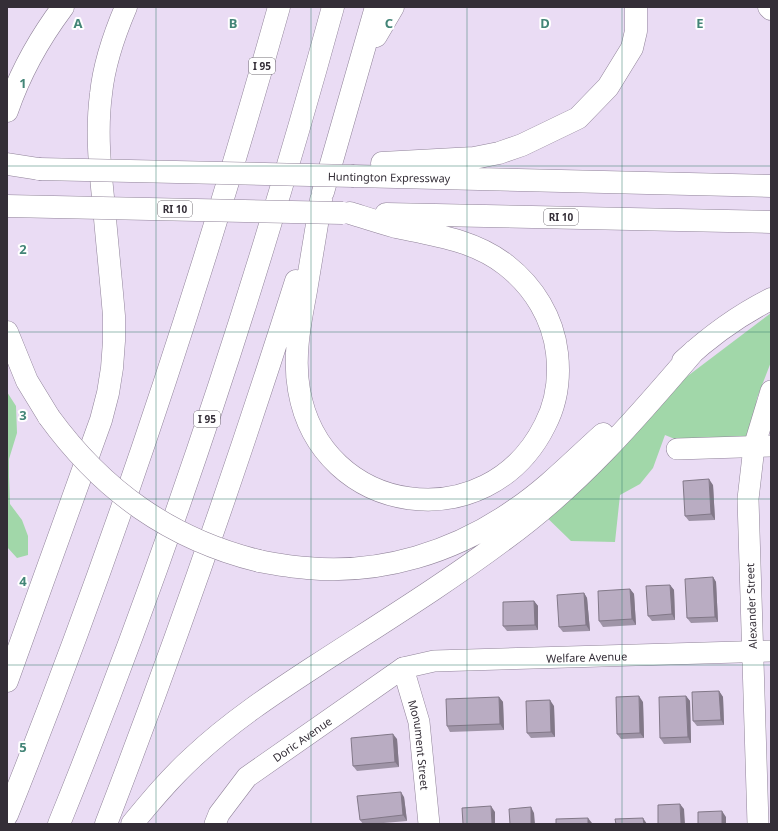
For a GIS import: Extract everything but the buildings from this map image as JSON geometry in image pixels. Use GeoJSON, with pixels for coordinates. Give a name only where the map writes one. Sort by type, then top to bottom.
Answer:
{"type":"FeatureCollection","features":[{"type":"Feature","properties":{"kind":"highway"},"geometry":{"type":"LineString","coordinates":[[7,111],[20,77],[34,50],[63,7]]}},
{"type":"Feature","properties":{"kind":"highway"},"geometry":{"type":"LineString","coordinates":[[7,681],[93,444],[108,394],[114,341],[114,316],[100,164],[98,119],[101,93],[112,41],[126,7]]}},
{"type":"Feature","properties":{"kind":"highway","name":"I 95"},"geometry":{"type":"LineString","coordinates":[[7,814],[74,642],[148,433],[220,208],[279,7]]}},
{"type":"Feature","properties":{"kind":"highway","name":"I 95"},"geometry":{"type":"LineString","coordinates":[[59,824],[142,606],[191,468],[275,206],[333,7]]}},
{"type":"Feature","properties":{"kind":"highway"},"geometry":{"type":"LineString","coordinates":[[106,824],[170,654],[217,522],[264,380],[321,200],[376,7]]}},
{"type":"Feature","properties":{"kind":"highway"},"geometry":{"type":"LineString","coordinates":[[360,63],[393,7]]}},
{"type":"Feature","properties":{"kind":"highway"},"geometry":{"type":"LineString","coordinates":[[355,172],[394,162],[474,158],[499,153],[522,145],[578,118],[608,88],[632,48],[636,31],[636,7]]}},
{"type":"Feature","properties":{"kind":"highway"},"geometry":{"type":"LineString","coordinates":[[7,164],[39,169]]}},
{"type":"Feature","properties":{"kind":"highway","name":"Huntington Expressway"},"geometry":{"type":"LineString","coordinates":[[7,168],[317,175],[355,172],[771,186]]}},
{"type":"Feature","properties":{"kind":"highway"},"geometry":{"type":"LineString","coordinates":[[321,200],[300,325],[297,369],[298,389],[302,406],[309,425],[318,441],[330,457],[362,484],[381,492],[399,497],[417,500],[441,499],[471,492],[488,485],[504,475],[518,463],[537,439],[549,418],[558,384],[559,364],[553,332],[540,301],[530,288],[505,264],[476,247],[444,236],[394,226],[347,213]]}},
{"type":"Feature","properties":{"kind":"highway","name":"RI 10"},"geometry":{"type":"LineString","coordinates":[[7,206],[771,222]]}},
{"type":"Feature","properties":{"kind":"highway"},"geometry":{"type":"LineString","coordinates":[[7,332],[27,381],[49,418],[72,447],[96,473],[132,503],[166,524],[201,542],[231,553],[259,561],[307,568],[354,569],[413,558],[441,549],[500,520],[543,488],[694,351],[742,316],[771,299]]}},
{"type":"Feature","properties":{"kind":"highway"},"geometry":{"type":"LineString","coordinates":[[132,824],[173,776],[192,757],[237,720],[474,562],[566,490],[621,435],[694,351]]}},
{"type":"Feature","properties":{"kind":"street","name":"Alexander Street"},"geometry":{"type":"LineString","coordinates":[[758,824],[762,651],[748,500],[763,446],[771,391]]}},
{"type":"Feature","properties":{"kind":"street"},"geometry":{"type":"LineString","coordinates":[[677,449],[763,446]]}},
{"type":"Feature","properties":{"kind":"street","name":"Welfare Avenue"},"geometry":{"type":"LineString","coordinates":[[403,668],[434,661],[762,651]]}},
{"type":"Feature","properties":{"kind":"street","name":"Doric Avenue"},"geometry":{"type":"LineString","coordinates":[[216,824],[220,814],[246,777],[403,668]]}},
{"type":"Feature","properties":{"kind":"street","name":"Monument Street"},"geometry":{"type":"LineString","coordinates":[[403,668],[419,722],[429,824]]}},
{"type":"Feature","properties":{"kind":"green space"},"geometry":{"type":"Polygon","coordinates":[[[771,313],[771,362],[757,398],[751,440],[682,442],[665,435],[653,468],[640,484],[620,495],[615,542],[571,541],[536,507],[685,378],[771,313]]]}},
{"type":"Feature","properties":{"kind":"green space"},"geometry":{"type":"Polygon","coordinates":[[[7,392],[16,406],[17,433],[9,459],[10,504],[22,520],[28,536],[28,555],[17,558],[7,547],[7,392]]]}}]}
